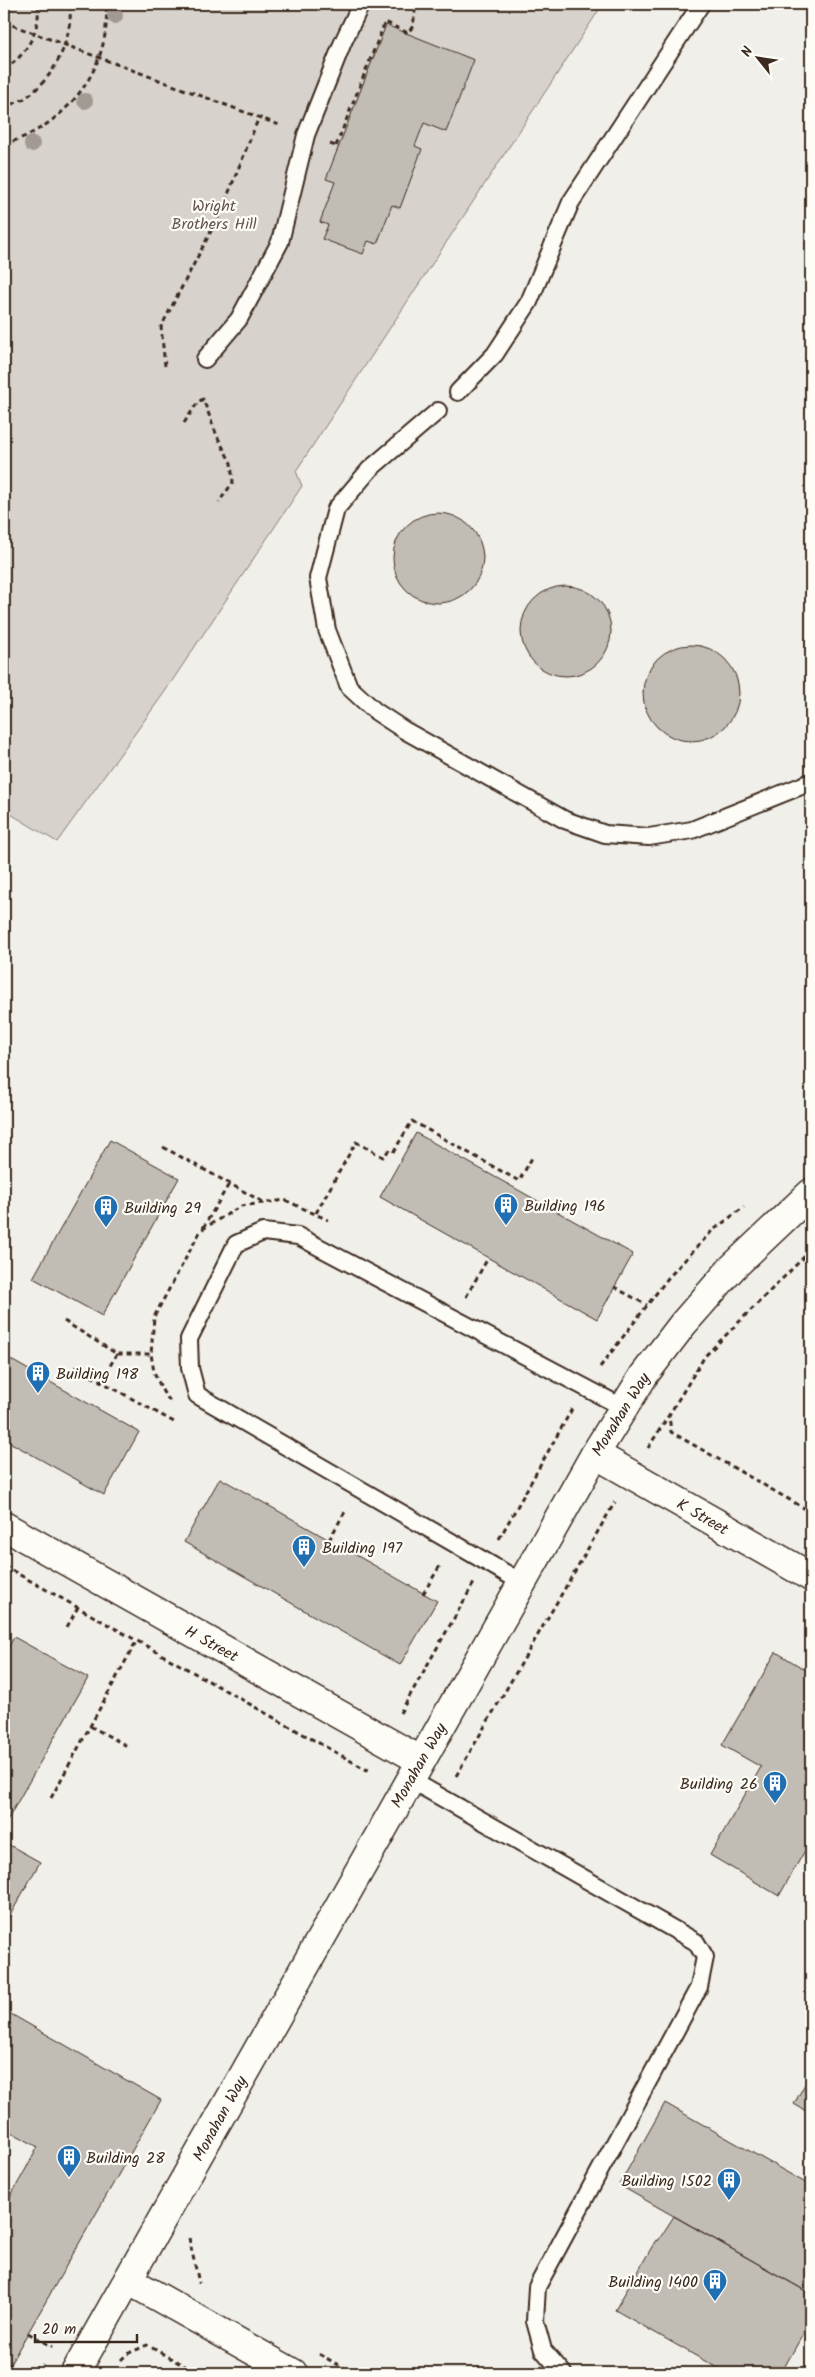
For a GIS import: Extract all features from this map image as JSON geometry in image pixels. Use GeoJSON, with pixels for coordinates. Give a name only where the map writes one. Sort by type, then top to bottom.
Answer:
{"type":"FeatureCollection","features":[{"type":"Feature","properties":{"kind":"street","name":"Monahan Way"},"geometry":{"type":"LineString","coordinates":[[75,2373],[522,1582],[595,1454],[644,1375],[732,1268],[811,1193]]}},
{"type":"Feature","properties":{"kind":"street","name":"K Street"},"geometry":{"type":"LineString","coordinates":[[595,1454],[811,1577]]}},
{"type":"Feature","properties":{"kind":"street","name":"H Street"},"geometry":{"type":"LineString","coordinates":[[4,1526],[385,1740],[415,1770]]}},
{"type":"Feature","properties":{"kind":"street"},"geometry":{"type":"LineString","coordinates":[[128,2280],[292,2373]]}},
{"type":"Feature","properties":{"kind":"lane"},"geometry":{"type":"LineString","coordinates":[[205,358],[239,319],[280,242],[306,135],[343,42],[361,4]]}},
{"type":"Feature","properties":{"kind":"lane"},"geometry":{"type":"LineString","coordinates":[[458,392],[495,354],[529,302],[571,202],[701,4]]}},
{"type":"Feature","properties":{"kind":"lane"},"geometry":{"type":"LineString","coordinates":[[438,411],[370,469],[336,509],[318,578],[327,630],[350,687],[375,712],[565,820],[605,834],[649,837],[692,830],[811,782]]}},
{"type":"Feature","properties":{"kind":"lane"},"geometry":{"type":"LineString","coordinates":[[522,1582],[198,1396],[190,1368],[189,1339],[236,1244],[263,1232],[298,1236],[624,1408]]}},
{"type":"Feature","properties":{"kind":"lane"},"geometry":{"type":"LineString","coordinates":[[415,1770],[439,1797],[696,1942],[705,1957],[699,1987],[537,2287],[535,2321],[543,2350],[563,2373]]}},
{"type":"Feature","properties":{"kind":"path"},"geometry":{"type":"LineString","coordinates":[[4,69],[11,65],[25,51],[34,33],[39,12],[38,4]]}},
{"type":"Feature","properties":{"kind":"path"},"geometry":{"type":"LineString","coordinates":[[4,108],[25,97],[50,74],[65,45],[71,16],[70,4]]}},
{"type":"Feature","properties":{"kind":"path"},"geometry":{"type":"LineString","coordinates":[[4,144],[25,138],[56,118],[82,91],[99,58],[107,18],[106,4]]}},
{"type":"Feature","properties":{"kind":"path"},"geometry":{"type":"LineString","coordinates":[[4,22],[338,147],[385,22],[408,33],[413,26],[416,4]]}},
{"type":"Feature","properties":{"kind":"path"},"geometry":{"type":"LineString","coordinates":[[165,366],[161,327],[221,212],[259,117]]}},
{"type":"Feature","properties":{"kind":"path"},"geometry":{"type":"LineString","coordinates":[[184,424],[198,402],[203,399],[217,436],[231,464],[233,482],[219,502]]}},
{"type":"Feature","properties":{"kind":"path"},"geometry":{"type":"LineString","coordinates":[[316,1213],[356,1142],[382,1157],[390,1149],[394,1151],[412,1121],[519,1181],[533,1156]]}},
{"type":"Feature","properties":{"kind":"path"},"geometry":{"type":"LineString","coordinates":[[163,1147],[263,1202]]}},
{"type":"Feature","properties":{"kind":"path"},"geometry":{"type":"LineString","coordinates":[[174,1406],[163,1392],[154,1372],[151,1354],[154,1317],[201,1230],[229,1184]]}},
{"type":"Feature","properties":{"kind":"path"},"geometry":{"type":"LineString","coordinates":[[201,1230],[241,1206],[285,1200],[333,1222]]}},
{"type":"Feature","properties":{"kind":"path"},"geometry":{"type":"LineString","coordinates":[[592,1366],[599,1368],[668,1278],[712,1230],[744,1207]]}},
{"type":"Feature","properties":{"kind":"path"},"geometry":{"type":"LineString","coordinates":[[439,1797],[459,1773],[632,1475],[705,1356],[811,1250]]}},
{"type":"Feature","properties":{"kind":"path"},"geometry":{"type":"LineString","coordinates":[[466,1297],[488,1258]]}},
{"type":"Feature","properties":{"kind":"path"},"geometry":{"type":"LineString","coordinates":[[614,1287],[647,1305]]}},
{"type":"Feature","properties":{"kind":"path"},"geometry":{"type":"LineString","coordinates":[[458,1293],[474,1302]]}},
{"type":"Feature","properties":{"kind":"path"},"geometry":{"type":"LineString","coordinates":[[64,1321],[117,1354],[151,1354]]}},
{"type":"Feature","properties":{"kind":"path"},"geometry":{"type":"LineString","coordinates":[[101,1381],[117,1354]]}},
{"type":"Feature","properties":{"kind":"path"},"geometry":{"type":"LineString","coordinates":[[75,1367],[174,1422]]}},
{"type":"Feature","properties":{"kind":"path"},"geometry":{"type":"LineString","coordinates":[[4,1566],[367,1770],[586,1388]]}},
{"type":"Feature","properties":{"kind":"path"},"geometry":{"type":"LineString","coordinates":[[669,1415],[671,1432],[811,1512]]}},
{"type":"Feature","properties":{"kind":"path"},"geometry":{"type":"LineString","coordinates":[[338,1504],[355,1513]]}},
{"type":"Feature","properties":{"kind":"path"},"geometry":{"type":"LineString","coordinates":[[329,1540],[347,1508]]}},
{"type":"Feature","properties":{"kind":"path"},"geometry":{"type":"LineString","coordinates":[[423,1594],[442,1562],[451,1566]]}},
{"type":"Feature","properties":{"kind":"path"},"geometry":{"type":"LineString","coordinates":[[470,1581],[472,1587]]}},
{"type":"Feature","properties":{"kind":"path"},"geometry":{"type":"LineString","coordinates":[[67,1627],[78,1607]]}},
{"type":"Feature","properties":{"kind":"path"},"geometry":{"type":"LineString","coordinates":[[51,1798],[137,1640]]}},
{"type":"Feature","properties":{"kind":"path"},"geometry":{"type":"LineString","coordinates":[[90,1726],[129,1748]]}},
{"type":"Feature","properties":{"kind":"path"},"geometry":{"type":"LineString","coordinates":[[188,2230],[199,2286]]}},
{"type":"Feature","properties":{"kind":"path"},"geometry":{"type":"LineString","coordinates":[[28,2333],[53,2347]]}},
{"type":"Feature","properties":{"kind":"path"},"geometry":{"type":"LineString","coordinates":[[115,2365],[127,2354],[147,2345],[197,2373]]}},
{"type":"Feature","properties":{"kind":"path"},"geometry":{"type":"LineString","coordinates":[[310,2349],[353,2373]]}},
{"type":"Feature","properties":{"kind":"green space","name":"Wright Brothers Hill"},"geometry":{"type":"Polygon","coordinates":[[[4,4],[603,4],[296,471],[302,486],[164,693],[57,842],[4,810],[4,4]]]}},
{"type":"Feature","properties":{"kind":"building"},"geometry":{"type":"Polygon","coordinates":[[[386,25],[474,60],[446,132],[424,123],[415,146],[422,149],[400,208],[392,205],[377,244],[368,241],[363,254],[322,239],[328,225],[320,222],[335,182],[326,179],[386,25]]]}},
{"type":"Feature","properties":{"kind":"building"},"geometry":{"type":"Polygon","coordinates":[[[438,513],[455,516],[470,526],[480,541],[483,558],[480,575],[470,590],[455,600],[438,603],[421,600],[406,590],[396,575],[393,558],[396,541],[406,526],[421,516],[438,513]]]}},
{"type":"Feature","properties":{"kind":"building"},"geometry":{"type":"Polygon","coordinates":[[[566,586],[583,589],[598,599],[608,614],[611,631],[608,648],[598,663],[583,673],[566,676],[549,673],[534,663],[524,648],[521,631],[524,614],[534,599],[549,589],[566,586]]]}},
{"type":"Feature","properties":{"kind":"building"},"geometry":{"type":"Polygon","coordinates":[[[691,645],[710,648],[725,659],[736,674],[739,693],[736,712],[725,727],[710,738],[691,741],[672,738],[657,727],[646,712],[643,693],[646,674],[657,659],[672,648],[691,645]]]}},
{"type":"Feature","properties":{"kind":"building","name":"Building 196"},"geometry":{"type":"Polygon","coordinates":[[[416,1133],[633,1254],[597,1319],[380,1197],[416,1133]]]}},
{"type":"Feature","properties":{"kind":"building","name":"Building 29"},"geometry":{"type":"Polygon","coordinates":[[[110,1140],[179,1178],[102,1316],[33,1278],[110,1140]]]}},
{"type":"Feature","properties":{"kind":"building","name":"Building 198"},"geometry":{"type":"Polygon","coordinates":[[[4,1356],[139,1432],[104,1495],[4,1439],[4,1356]]]}},
{"type":"Feature","properties":{"kind":"building","name":"Building 197"},"geometry":{"type":"Polygon","coordinates":[[[220,1478],[437,1601],[400,1665],[184,1542],[220,1478]]]}},
{"type":"Feature","properties":{"kind":"building"},"geometry":{"type":"Polygon","coordinates":[[[14,1637],[88,1678],[4,1826],[4,1655],[14,1637]]]}},
{"type":"Feature","properties":{"kind":"building","name":"Building 26"},"geometry":{"type":"Polygon","coordinates":[[[776,1652],[811,1673],[811,1840],[779,1896],[710,1855],[761,1767],[722,1745],[776,1652]]]}},
{"type":"Feature","properties":{"kind":"building"},"geometry":{"type":"Polygon","coordinates":[[[4,1842],[40,1862],[4,1926],[4,1842]]]}},
{"type":"Feature","properties":{"kind":"building","name":"Building 28"},"geometry":{"type":"Polygon","coordinates":[[[4,2010],[161,2100],[5,2373],[4,2208],[38,2147],[4,2128],[4,2010]]]}},
{"type":"Feature","properties":{"kind":"building"},"geometry":{"type":"Polygon","coordinates":[[[811,2073],[811,2114],[794,2104],[811,2073]]]}},
{"type":"Feature","properties":{"kind":"building","name":"Building 1502"},"geometry":{"type":"Polygon","coordinates":[[[665,2103],[811,2186],[811,2294],[619,2185],[665,2103]]]}},
{"type":"Feature","properties":{"kind":"building","name":"Building 1400"},"geometry":{"type":"Polygon","coordinates":[[[674,2216],[811,2294],[811,2320],[781,2373],[726,2373],[615,2310],[656,2240],[658,2241],[674,2216]]]}},
{"type":"Feature","properties":{"kind":"place","name":"Building 196"},"geometry":{"type":"Point","coordinates":[506,1226]}},
{"type":"Feature","properties":{"kind":"place","name":"Building 29"},"geometry":{"type":"Point","coordinates":[106,1228]}},
{"type":"Feature","properties":{"kind":"place","name":"Building 198"},"geometry":{"type":"Point","coordinates":[38,1394]}},
{"type":"Feature","properties":{"kind":"place","name":"Building 197"},"geometry":{"type":"Point","coordinates":[304,1568]}},
{"type":"Feature","properties":{"kind":"place","name":"Building 26"},"geometry":{"type":"Point","coordinates":[775,1804]}},
{"type":"Feature","properties":{"kind":"place","name":"Building 28"},"geometry":{"type":"Point","coordinates":[69,2178]}},
{"type":"Feature","properties":{"kind":"place","name":"Building 1502"},"geometry":{"type":"Point","coordinates":[729,2201]}},
{"type":"Feature","properties":{"kind":"place","name":"Building 1400"},"geometry":{"type":"Point","coordinates":[715,2302]}}]}
